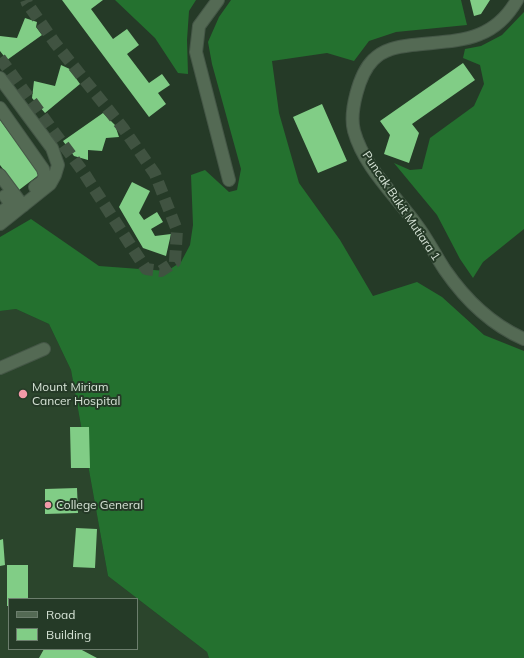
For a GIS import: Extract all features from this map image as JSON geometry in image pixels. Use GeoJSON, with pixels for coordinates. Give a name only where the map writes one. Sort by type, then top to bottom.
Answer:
{"type":"FeatureCollection","features":[{"type":"Feature","properties":{"kind":"street"},"geometry":{"type":"LineString","coordinates":[[218,0],[199,26],[196,52],[229,180]]}},
{"type":"Feature","properties":{"kind":"street","name":"Puncak Bukit Mutiara 1"},"geometry":{"type":"LineString","coordinates":[[517,0],[504,18],[493,28],[481,35],[468,39],[396,47],[382,52],[372,61],[365,71],[355,99],[353,120],[356,135],[367,159],[417,225],[445,270],[467,297],[488,318],[512,334],[524,339]]}},
{"type":"Feature","properties":{"kind":"street"},"geometry":{"type":"LineString","coordinates":[[0,78],[52,148],[58,165],[50,184],[20,203]]}},
{"type":"Feature","properties":{"kind":"street"},"geometry":{"type":"LineString","coordinates":[[0,108],[43,169],[45,176],[42,182],[0,224]]}},
{"type":"Feature","properties":{"kind":"street"},"geometry":{"type":"LineString","coordinates":[[0,175],[20,203]]}},
{"type":"Feature","properties":{"kind":"street"},"geometry":{"type":"LineString","coordinates":[[0,188],[11,205],[0,213]]}},
{"type":"Feature","properties":{"kind":"street"},"geometry":{"type":"LineString","coordinates":[[0,368],[44,349]]}},
{"type":"Feature","properties":{"kind":"shaded area","name":"College General"},"geometry":{"type":"Polygon","coordinates":[[[16,309],[49,324],[71,370],[108,576],[137,598],[8,598],[8,650],[138,650],[138,599],[207,652],[209,658],[0,658],[0,311],[16,309]]]}},
{"type":"Feature","properties":{"kind":"green space"},"geometry":{"type":"Polygon","coordinates":[[[115,0],[196,0],[189,11],[187,40],[188,74],[178,73],[155,38],[115,0]]]}},
{"type":"Feature","properties":{"kind":"green space"},"geometry":{"type":"Polygon","coordinates":[[[231,0],[461,0],[467,25],[396,32],[369,41],[354,61],[327,53],[272,61],[279,113],[299,183],[340,240],[373,296],[417,282],[442,297],[484,335],[524,351],[524,658],[209,658],[207,652],[108,576],[71,370],[49,324],[16,309],[0,311],[0,237],[31,219],[99,266],[167,271],[181,262],[190,245],[193,225],[191,175],[205,170],[229,192],[237,190],[241,169],[212,64],[208,42],[219,17],[231,0]]]}},
{"type":"Feature","properties":{"kind":"green space"},"geometry":{"type":"Polygon","coordinates":[[[524,12],[524,229],[483,262],[473,278],[460,259],[437,215],[394,163],[410,170],[422,169],[430,138],[474,106],[484,84],[480,65],[463,58],[465,49],[481,46],[502,35],[524,12]]]}},
{"type":"Feature","properties":{"kind":"building"},"geometry":{"type":"Polygon","coordinates":[[[62,0],[103,0],[91,9],[113,39],[127,29],[139,45],[127,54],[149,83],[162,74],[170,85],[158,93],[166,104],[149,117],[62,0]]]}},
{"type":"Feature","properties":{"kind":"building"},"geometry":{"type":"Polygon","coordinates":[[[470,0],[490,0],[481,14],[474,16],[470,0]]]}},
{"type":"Feature","properties":{"kind":"building"},"geometry":{"type":"Polygon","coordinates":[[[25,18],[37,22],[36,27],[42,35],[7,60],[0,51],[0,36],[17,38],[25,18]]]}},
{"type":"Feature","properties":{"kind":"building"},"geometry":{"type":"Polygon","coordinates":[[[463,63],[475,80],[412,124],[419,133],[409,163],[384,154],[390,135],[380,121],[463,63]]]}},
{"type":"Feature","properties":{"kind":"building"},"geometry":{"type":"Polygon","coordinates":[[[61,65],[74,71],[75,77],[80,84],[45,113],[32,98],[34,81],[55,86],[61,65]]]}},
{"type":"Feature","properties":{"kind":"building"},"geometry":{"type":"Polygon","coordinates":[[[322,104],[347,161],[318,173],[293,117],[322,104]]]}},
{"type":"Feature","properties":{"kind":"building"},"geometry":{"type":"Polygon","coordinates":[[[103,113],[115,125],[119,137],[106,138],[102,151],[88,150],[88,160],[74,156],[63,141],[103,113]]]}},
{"type":"Feature","properties":{"kind":"building"},"geometry":{"type":"Polygon","coordinates":[[[0,120],[40,174],[19,190],[0,165],[0,120]]]}},
{"type":"Feature","properties":{"kind":"building"},"geometry":{"type":"Polygon","coordinates":[[[132,182],[150,191],[139,213],[144,220],[157,212],[163,222],[151,229],[155,236],[171,234],[166,256],[143,248],[119,207],[132,182]]]}},
{"type":"Feature","properties":{"kind":"building"},"geometry":{"type":"Polygon","coordinates":[[[70,427],[89,427],[90,468],[71,468],[70,427]]]}},
{"type":"Feature","properties":{"kind":"building"},"geometry":{"type":"Polygon","coordinates":[[[77,488],[78,513],[45,514],[45,489],[77,488]]]}},
{"type":"Feature","properties":{"kind":"building"},"geometry":{"type":"Polygon","coordinates":[[[76,528],[97,529],[95,568],[73,567],[76,528]]]}},
{"type":"Feature","properties":{"kind":"building"},"geometry":{"type":"Polygon","coordinates":[[[3,539],[5,565],[0,566],[0,540],[3,539]]]}},
{"type":"Feature","properties":{"kind":"building"},"geometry":{"type":"Polygon","coordinates":[[[7,565],[28,565],[28,598],[8,598],[7,606],[7,565]]]}},
{"type":"Feature","properties":{"kind":"building"},"geometry":{"type":"Polygon","coordinates":[[[43,650],[82,650],[97,658],[39,658],[43,650]]]}},
{"type":"Feature","properties":{"kind":"tunnel"},"geometry":{"type":"LineString","coordinates":[[0,58],[84,173],[146,269],[161,271],[175,262],[177,230],[155,174],[123,128],[55,43],[26,0]]}},
{"type":"Feature","properties":{"kind":"place","name":"Mount Miriam Cancer Hospital"},"geometry":{"type":"Point","coordinates":[23,394]}},
{"type":"Feature","properties":{"kind":"place","name":"College General"},"geometry":{"type":"Point","coordinates":[48,505]}}]}
